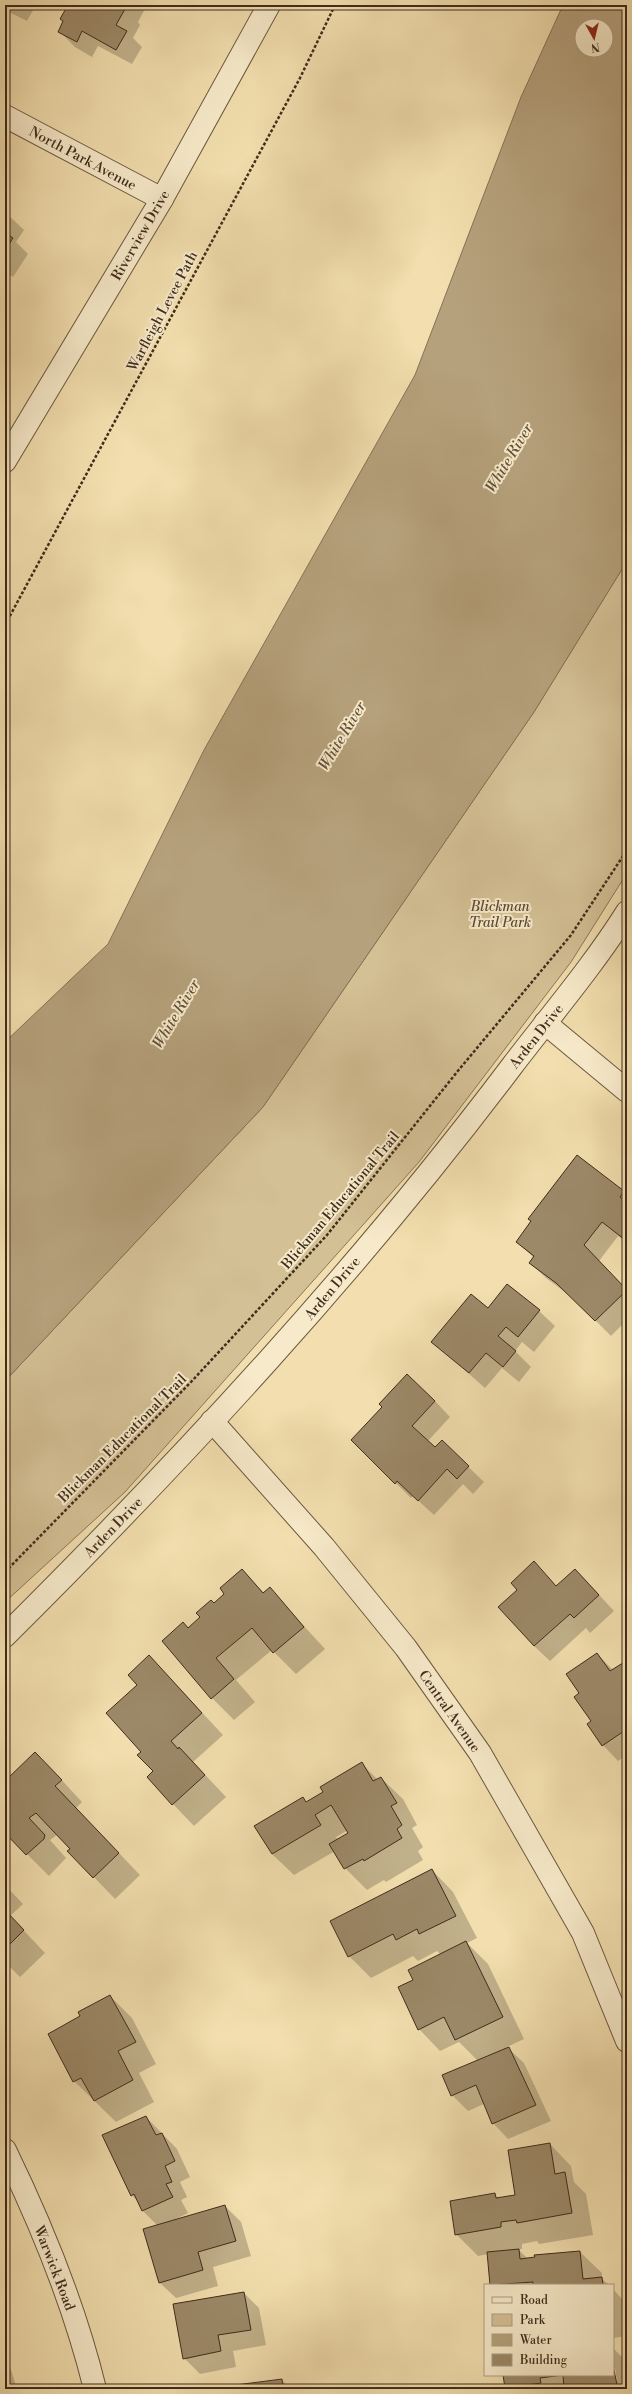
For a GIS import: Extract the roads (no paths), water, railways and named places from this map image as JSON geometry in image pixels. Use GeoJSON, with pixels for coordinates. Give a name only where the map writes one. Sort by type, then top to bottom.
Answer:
{"type":"FeatureCollection","features":[{"type":"Feature","properties":{"kind":"street","name":"Riverview Drive"},"geometry":{"type":"LineString","coordinates":[[5,461],[162,199],[269,5]]}},
{"type":"Feature","properties":{"kind":"street","name":"North Park Avenue"},"geometry":{"type":"LineString","coordinates":[[5,116],[162,199]]}},
{"type":"Feature","properties":{"kind":"street","name":"Arden Drive"},"geometry":{"type":"LineString","coordinates":[[5,1636],[104,1537],[305,1320],[468,1125],[612,936],[627,912]]}},
{"type":"Feature","properties":{"kind":"street"},"geometry":{"type":"LineString","coordinates":[[545,1023],[627,1091]]}},
{"type":"Feature","properties":{"kind":"street","name":"Central Avenue"},"geometry":{"type":"LineString","coordinates":[[212,1421],[324,1547],[382,1618],[406,1648],[480,1753],[584,1933],[627,2041]]}},
{"type":"Feature","properties":{"kind":"street","name":"Warwick Road"},"geometry":{"type":"LineString","coordinates":[[5,2150],[39,2224],[62,2282],[95,2389]]}},
{"type":"Feature","properties":{"kind":"water","name":"White River"},"geometry":{"type":"Polygon","coordinates":[[[563,5],[627,5],[627,561],[534,712],[263,1107],[5,1381],[5,1042],[108,944],[204,750],[415,375],[521,97],[563,5]]]}},
{"type":"Feature","properties":{"kind":"park label","name":"Blickman Trail Park"},"geometry":{"type":"Point","coordinates":[500,914]}}]}
